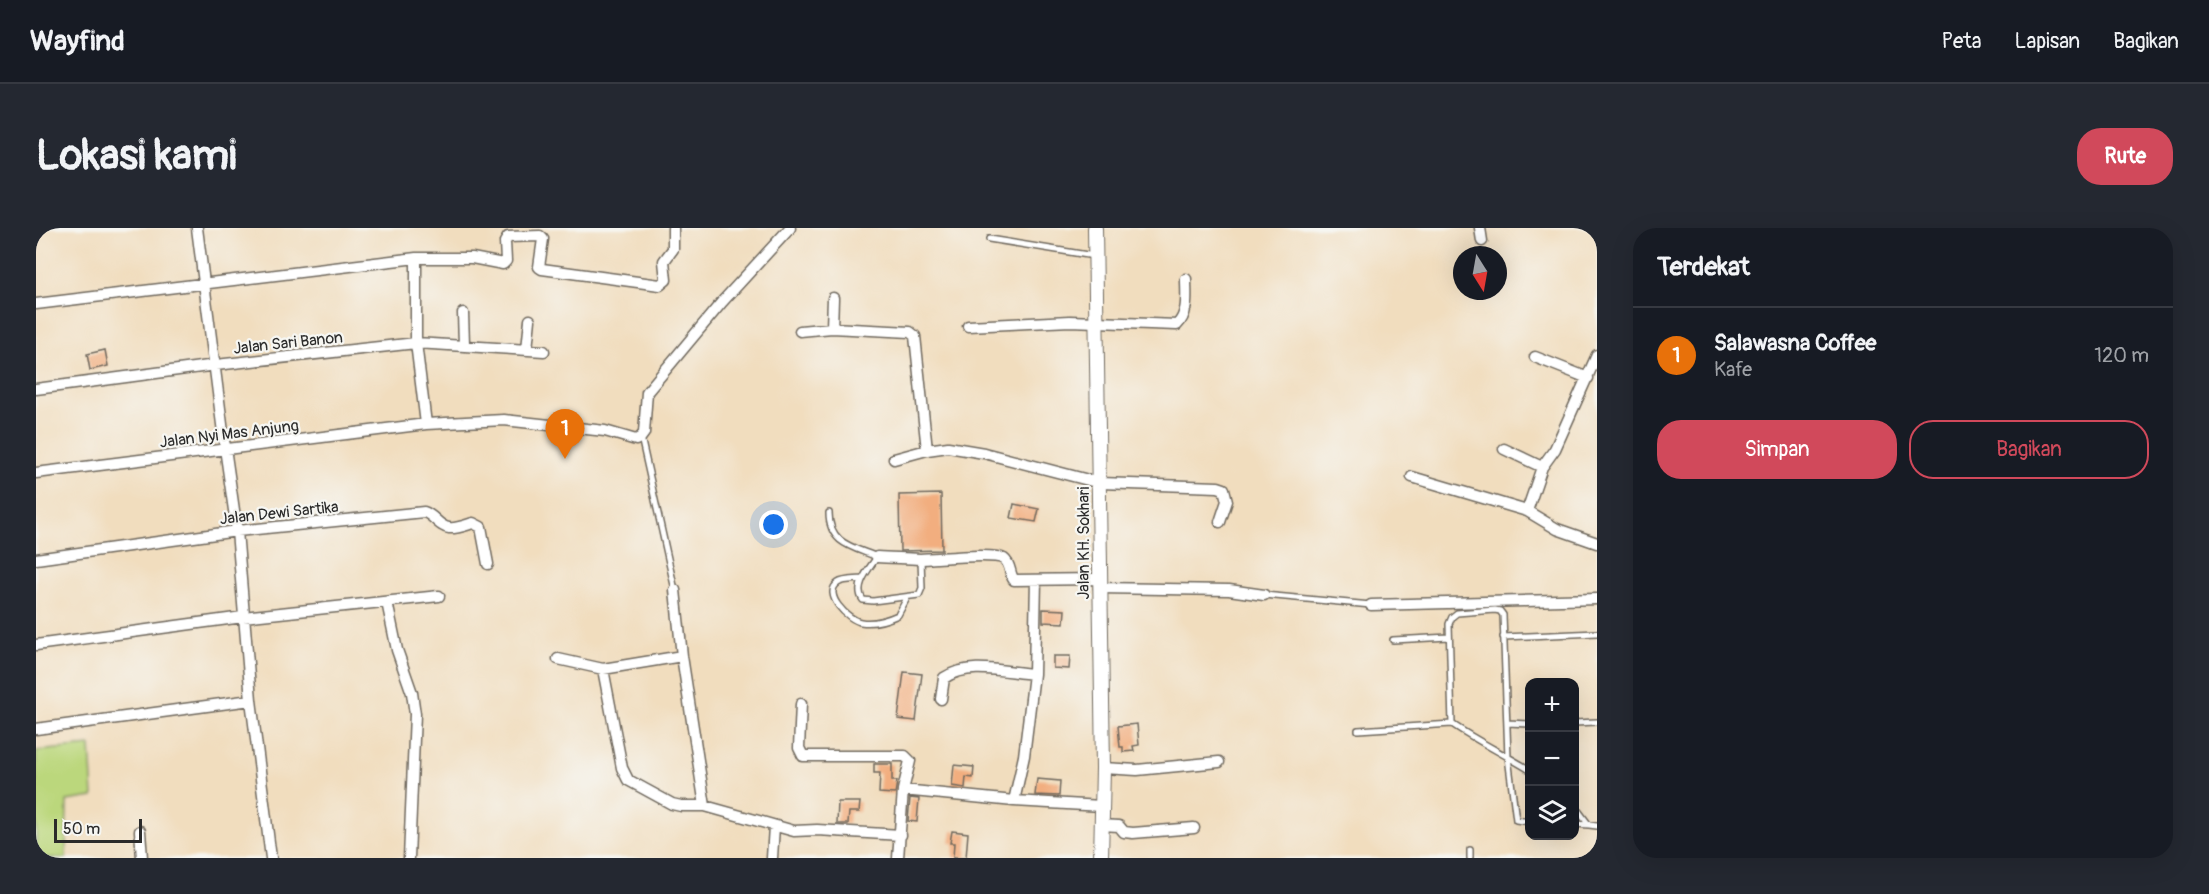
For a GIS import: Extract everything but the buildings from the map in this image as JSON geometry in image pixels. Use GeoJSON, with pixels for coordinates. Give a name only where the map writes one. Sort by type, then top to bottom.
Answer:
{"type":"FeatureCollection","features":[{"type":"Feature","properties":{"kind":"street"},"geometry":{"type":"LineString","coordinates":[[197,228],[237,531],[251,700],[271,858]]}},
{"type":"Feature","properties":{"kind":"street"},"geometry":{"type":"LineString","coordinates":[[36,304],[416,258],[472,258],[503,264],[506,261],[505,242],[508,237],[540,236],[543,239],[539,267],[660,285],[666,280],[664,261],[673,249],[673,228]]}},
{"type":"Feature","properties":{"kind":"street"},"geometry":{"type":"LineString","coordinates":[[641,438],[645,427],[647,392],[722,302],[790,228]]}},
{"type":"Feature","properties":{"kind":"street","name":"Jalan KH. Sokhari"},"geometry":{"type":"LineString","coordinates":[[1095,228],[1103,768],[1101,858]]}},
{"type":"Feature","properties":{"kind":"street"},"geometry":{"type":"LineString","coordinates":[[1480,228],[1482,241]]}},
{"type":"Feature","properties":{"kind":"street"},"geometry":{"type":"LineString","coordinates":[[416,258],[416,343],[426,424]]}},
{"type":"Feature","properties":{"kind":"street"},"geometry":{"type":"LineString","coordinates":[[968,327],[1096,321],[1178,325],[1184,319],[1186,312],[1186,279]]}},
{"type":"Feature","properties":{"kind":"street"},"geometry":{"type":"LineString","coordinates":[[832,328],[833,297]]}},
{"type":"Feature","properties":{"kind":"street"},"geometry":{"type":"LineString","coordinates":[[463,313],[464,344]]}},
{"type":"Feature","properties":{"kind":"street"},"geometry":{"type":"LineString","coordinates":[[527,349],[530,320]]}},
{"type":"Feature","properties":{"kind":"street"},"geometry":{"type":"LineString","coordinates":[[800,331],[832,328],[910,332],[915,336],[927,450]]}},
{"type":"Feature","properties":{"kind":"street","name":"Jalan Sari Banon"},"geometry":{"type":"LineString","coordinates":[[36,389],[216,365],[416,343],[464,344],[544,351]]}},
{"type":"Feature","properties":{"kind":"street"},"geometry":{"type":"LineString","coordinates":[[1527,511],[1542,467],[1555,450],[1597,355]]}},
{"type":"Feature","properties":{"kind":"street"},"geometry":{"type":"LineString","coordinates":[[1535,357],[1588,378]]}},
{"type":"Feature","properties":{"kind":"street","name":"Jalan Nyi Mas Anjung"},"geometry":{"type":"LineString","coordinates":[[36,473],[426,424],[504,420],[605,431],[636,440],[641,438]]}},
{"type":"Feature","properties":{"kind":"street"},"geometry":{"type":"LineString","coordinates":[[894,459],[948,447],[984,453],[1100,483],[1224,489],[1227,501],[1220,522]]}},
{"type":"Feature","properties":{"kind":"street"},"geometry":{"type":"LineString","coordinates":[[1504,449],[1542,467]]}},
{"type":"Feature","properties":{"kind":"street"},"geometry":{"type":"LineString","coordinates":[[1412,477],[1527,511],[1557,529],[1597,543]]}},
{"type":"Feature","properties":{"kind":"street","name":"Jalan Dewi Sartika"},"geometry":{"type":"LineString","coordinates":[[36,560],[237,531],[424,512],[432,515],[445,528],[450,529],[473,523],[481,527],[488,564]]}},
{"type":"Feature","properties":{"kind":"street"},"geometry":{"type":"LineString","coordinates":[[877,557],[921,559],[992,556],[1004,559],[1009,565],[1014,580],[1229,590],[1263,595]]}},
{"type":"Feature","properties":{"kind":"street"},"geometry":{"type":"LineString","coordinates":[[1014,801],[1024,756],[1034,674],[1036,580]]}},
{"type":"Feature","properties":{"kind":"street"},"geometry":{"type":"LineString","coordinates":[[675,590],[682,656],[705,806]]}},
{"type":"Feature","properties":{"kind":"street"},"geometry":{"type":"LineString","coordinates":[[36,645],[243,617],[439,596]]}},
{"type":"Feature","properties":{"kind":"street"},"geometry":{"type":"LineString","coordinates":[[1371,605],[1597,599]]}},
{"type":"Feature","properties":{"kind":"street"},"geometry":{"type":"LineString","coordinates":[[387,602],[397,650],[412,693],[415,714],[409,858]]}},
{"type":"Feature","properties":{"kind":"street"},"geometry":{"type":"LineString","coordinates":[[558,659],[603,669],[682,656]]}},
{"type":"Feature","properties":{"kind":"street"},"geometry":{"type":"LineString","coordinates":[[941,699],[944,678],[968,668],[1034,674]]}},
{"type":"Feature","properties":{"kind":"street"},"geometry":{"type":"LineString","coordinates":[[603,669],[622,768],[626,777],[672,804],[705,806],[774,826],[803,831],[901,835]]}},
{"type":"Feature","properties":{"kind":"street"},"geometry":{"type":"LineString","coordinates":[[36,729],[251,700]]}},
{"type":"Feature","properties":{"kind":"street"},"geometry":{"type":"LineString","coordinates":[[801,704],[799,748],[803,756],[905,756],[910,765],[903,789],[898,858]]}},
{"type":"Feature","properties":{"kind":"street"},"geometry":{"type":"LineString","coordinates":[[1103,768],[1137,770],[1219,762]]}},
{"type":"Feature","properties":{"kind":"street"},"geometry":{"type":"LineString","coordinates":[[903,789],[1014,801],[1102,806]]}},
{"type":"Feature","properties":{"kind":"street"},"geometry":{"type":"LineString","coordinates":[[1101,825],[1119,826],[1124,832],[1136,833],[1194,828]]}},
{"type":"Feature","properties":{"kind":"street"},"geometry":{"type":"LineString","coordinates":[[772,858],[774,826]]}},
{"type":"Feature","properties":{"kind":"street"},"geometry":{"type":"LineString","coordinates":[[140,831],[142,858]]}},
{"type":"Feature","properties":{"kind":"lane"},"geometry":{"type":"LineString","coordinates":[[989,239],[1095,256]]}},
{"type":"Feature","properties":{"kind":"lane"},"geometry":{"type":"LineString","coordinates":[[641,438],[675,590]]}},
{"type":"Feature","properties":{"kind":"lane"},"geometry":{"type":"LineString","coordinates":[[829,513],[829,525],[833,535],[841,542],[877,557],[862,579],[859,593],[863,600],[873,601],[920,595],[921,559]]}},
{"type":"Feature","properties":{"kind":"lane"},"geometry":{"type":"LineString","coordinates":[[862,579],[838,583],[834,588],[834,595],[840,608],[858,621],[876,621],[898,615],[907,598]]}},
{"type":"Feature","properties":{"kind":"lane"},"geometry":{"type":"LineString","coordinates":[[1263,595],[1371,605]]}},
{"type":"Feature","properties":{"kind":"lane"},"geometry":{"type":"LineString","coordinates":[[1452,724],[1449,624],[1457,613],[1500,610],[1503,615],[1508,757],[1515,820],[1525,821]]}},
{"type":"Feature","properties":{"kind":"lane"},"geometry":{"type":"LineString","coordinates":[[1503,637],[1597,633]]}},
{"type":"Feature","properties":{"kind":"lane"},"geometry":{"type":"LineString","coordinates":[[1393,640],[1449,637]]}},
{"type":"Feature","properties":{"kind":"lane"},"geometry":{"type":"LineString","coordinates":[[1579,723],[1597,722]]}},
{"type":"Feature","properties":{"kind":"lane"},"geometry":{"type":"LineString","coordinates":[[1507,723],[1525,724]]}},
{"type":"Feature","properties":{"kind":"lane"},"geometry":{"type":"LineString","coordinates":[[1358,730],[1452,724],[1483,745],[1525,767]]}},
{"type":"Feature","properties":{"kind":"lane"},"geometry":{"type":"LineString","coordinates":[[1579,811],[1589,825]]}},
{"type":"Feature","properties":{"kind":"lane"},"geometry":{"type":"LineString","coordinates":[[1579,824],[1597,825]]}},
{"type":"Feature","properties":{"kind":"lane"},"geometry":{"type":"LineString","coordinates":[[1470,850],[1470,858]]}},
{"type":"Feature","properties":{"kind":"green space"},"geometry":{"type":"Polygon","coordinates":[[[90,746],[93,797],[67,801],[66,858],[36,858],[36,751],[90,746]]]}},
{"type":"Feature","properties":{"kind":"place","name":"Salawasna Coffee"},"geometry":{"type":"Point","coordinates":[565,459]}}]}
